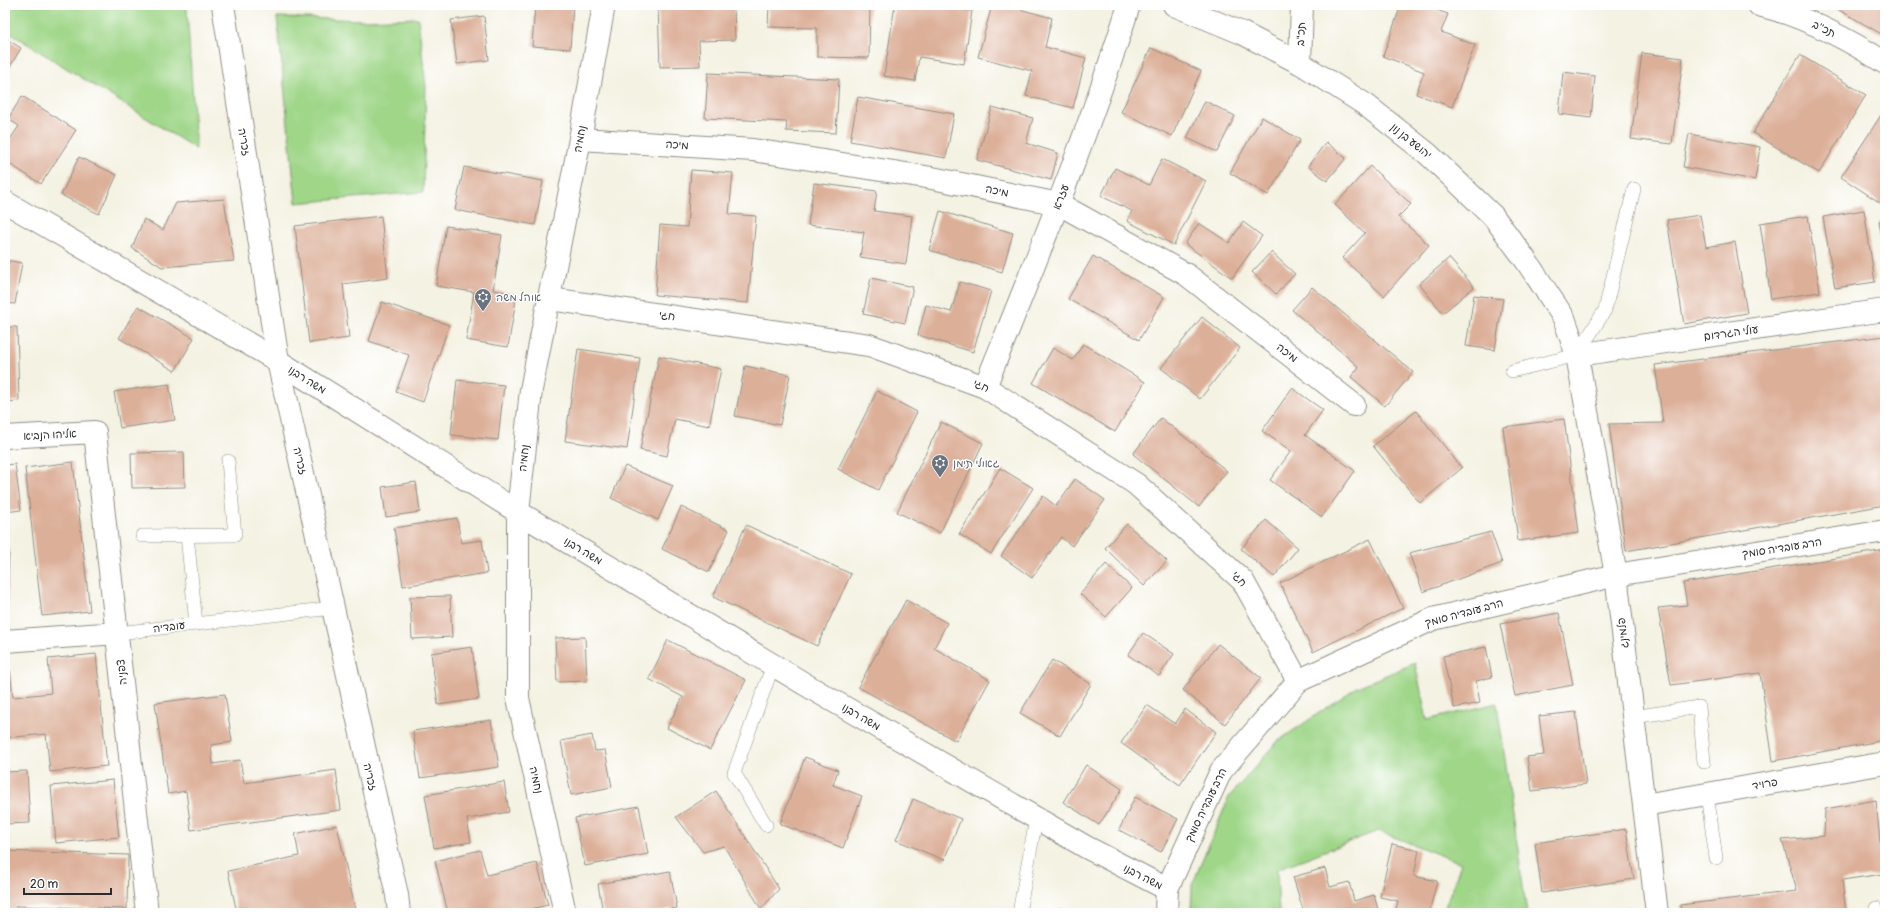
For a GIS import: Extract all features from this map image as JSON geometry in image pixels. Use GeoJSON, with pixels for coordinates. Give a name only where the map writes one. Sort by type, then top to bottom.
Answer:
{"type":"FeatureCollection","features":[{"type":"Feature","properties":{"kind":"street","name":"זכריה"},"geometry":{"type":"LineString","coordinates":[[223,5],[278,361],[397,895],[399,913]]}},
{"type":"Feature","properties":{"kind":"street","name":"נחמיה"},"geometry":{"type":"LineString","coordinates":[[566,913],[518,698],[518,512],[531,390],[550,300],[604,5]]}},
{"type":"Feature","properties":{"kind":"street","name":"עזרא"},"geometry":{"type":"LineString","coordinates":[[986,387],[1059,204],[1106,76],[1129,5]]}},
{"type":"Feature","properties":{"kind":"street","name":"יהושע בן נון"},"geometry":{"type":"LineString","coordinates":[[1174,5],[1242,32],[1300,63],[1366,105],[1428,154],[1492,216],[1525,259],[1564,318],[1577,355]]}},
{"type":"Feature","properties":{"kind":"street","name":"תכ\"ב"},"geometry":{"type":"LineString","coordinates":[[1300,63],[1302,5]]}},
{"type":"Feature","properties":{"kind":"street","name":"תכ''ב"},"geometry":{"type":"LineString","coordinates":[[1759,5],[1800,18],[1854,43],[1885,63]]}},
{"type":"Feature","properties":{"kind":"street","name":"מיכה"},"geometry":{"type":"LineString","coordinates":[[580,139],[753,150],[932,178],[1059,204],[1187,275],[1354,405]]}},
{"type":"Feature","properties":{"kind":"street","name":"משה רבנו"},"geometry":{"type":"LineString","coordinates":[[5,202],[278,361],[518,512],[773,665],[1036,819],[1167,889]]}},
{"type":"Feature","properties":{"kind":"street","name":"חגי"},"geometry":{"type":"LineString","coordinates":[[550,300],[869,345],[986,387],[1136,484],[1243,581],[1298,681]]}},
{"type":"Feature","properties":{"kind":"street","name":"עולי הגרדום"},"geometry":{"type":"LineString","coordinates":[[1577,355],[1885,310]]}},
{"type":"Feature","properties":{"kind":"street","name":"פלמינג"},"geometry":{"type":"LineString","coordinates":[[1577,355],[1616,575],[1657,913]]}},
{"type":"Feature","properties":{"kind":"street","name":"אליהו הנביא"},"geometry":{"type":"LineString","coordinates":[[5,437],[94,432]]}},
{"type":"Feature","properties":{"kind":"street","name":"צפניה"},"geometry":{"type":"LineString","coordinates":[[94,432],[118,632],[147,913]]}},
{"type":"Feature","properties":{"kind":"street","name":"הרב עובדיה סומך"},"geometry":{"type":"LineString","coordinates":[[1166,913],[1167,889],[1221,771],[1298,681],[1433,620],[1616,575],[1885,531]]}},
{"type":"Feature","properties":{"kind":"street","name":"עובדיה"},"geometry":{"type":"LineString","coordinates":[[5,641],[118,632]]}},
{"type":"Feature","properties":{"kind":"street","name":"פרויד"},"geometry":{"type":"LineString","coordinates":[[1644,805],[1885,763]]}},
{"type":"Feature","properties":{"kind":"lane"},"geometry":{"type":"LineString","coordinates":[[1512,372],[1577,355],[1605,310],[1634,189]]}},
{"type":"Feature","properties":{"kind":"lane"},"geometry":{"type":"LineString","coordinates":[[142,536],[235,535],[228,461]]}},
{"type":"Feature","properties":{"kind":"lane"},"geometry":{"type":"LineString","coordinates":[[188,535],[196,624]]}},
{"type":"Feature","properties":{"kind":"lane","name":"עובדיה"},"geometry":{"type":"LineString","coordinates":[[118,632],[333,608]]}},
{"type":"Feature","properties":{"kind":"lane"},"geometry":{"type":"LineString","coordinates":[[766,825],[734,773],[773,665]]}},
{"type":"Feature","properties":{"kind":"lane"},"geometry":{"type":"LineString","coordinates":[[1633,717],[1699,707],[1704,762]]}},
{"type":"Feature","properties":{"kind":"lane"},"geometry":{"type":"LineString","coordinates":[[1708,794],[1716,858]]}},
{"type":"Feature","properties":{"kind":"lane"},"geometry":{"type":"LineString","coordinates":[[1019,913],[1036,819]]}},
{"type":"Feature","properties":{"kind":"green space"},"geometry":{"type":"Polygon","coordinates":[[[5,5],[181,5],[187,8],[196,149],[5,30],[5,5]]]}},
{"type":"Feature","properties":{"kind":"green space"},"geometry":{"type":"Polygon","coordinates":[[[277,17],[362,20],[418,18],[426,87],[423,192],[296,203],[277,17]]]}},
{"type":"Feature","properties":{"kind":"green space"},"geometry":{"type":"Polygon","coordinates":[[[1415,663],[1427,720],[1497,703],[1527,913],[1443,913],[1461,863],[1378,831],[1277,869],[1279,913],[1191,913],[1192,885],[1229,797],[1278,741],[1357,687],[1415,663]]]}},
{"type":"Feature","properties":{"kind":"building"},"geometry":{"type":"Polygon","coordinates":[[[535,5],[573,5],[570,49],[532,46],[535,5]]]}},
{"type":"Feature","properties":{"kind":"building"},"geometry":{"type":"Polygon","coordinates":[[[658,5],[734,5],[735,40],[699,41],[700,66],[660,67],[658,5]]]}},
{"type":"Feature","properties":{"kind":"building"},"geometry":{"type":"Polygon","coordinates":[[[769,5],[870,5],[869,58],[817,57],[817,28],[768,27],[769,5]]]}},
{"type":"Feature","properties":{"kind":"building"},"geometry":{"type":"Polygon","coordinates":[[[895,5],[935,5],[972,11],[964,64],[919,57],[915,81],[884,76],[895,5]]]}},
{"type":"Feature","properties":{"kind":"building"},"geometry":{"type":"Polygon","coordinates":[[[992,5],[1005,5],[1052,18],[1045,47],[1086,58],[1073,108],[1026,96],[1032,71],[978,57],[992,5]]]}},
{"type":"Feature","properties":{"kind":"building"},"geometry":{"type":"Polygon","coordinates":[[[1401,5],[1422,5],[1448,14],[1441,32],[1475,45],[1452,107],[1416,94],[1424,72],[1383,56],[1401,5]]]}},
{"type":"Feature","properties":{"kind":"building"},"geometry":{"type":"Polygon","coordinates":[[[1885,5],[1885,36],[1832,6],[1885,5]]]}},
{"type":"Feature","properties":{"kind":"building"},"geometry":{"type":"Polygon","coordinates":[[[484,16],[489,60],[457,64],[451,20],[484,16]]]}},
{"type":"Feature","properties":{"kind":"building"},"geometry":{"type":"Polygon","coordinates":[[[5,38],[21,48],[5,75],[5,38]]]}},
{"type":"Feature","properties":{"kind":"building"},"geometry":{"type":"Polygon","coordinates":[[[1151,48],[1201,71],[1172,136],[1121,112],[1151,48]]]}},
{"type":"Feature","properties":{"kind":"building"},"geometry":{"type":"Polygon","coordinates":[[[1642,53],[1683,58],[1672,144],[1631,139],[1642,53]]]}},
{"type":"Feature","properties":{"kind":"building"},"geometry":{"type":"Polygon","coordinates":[[[1800,55],[1866,95],[1819,173],[1753,133],[1800,55]]]}},
{"type":"Feature","properties":{"kind":"building"},"geometry":{"type":"Polygon","coordinates":[[[1563,72],[1595,76],[1591,118],[1559,114],[1563,72]]]}},
{"type":"Feature","properties":{"kind":"building"},"geometry":{"type":"Polygon","coordinates":[[[708,73],[839,79],[836,133],[786,131],[787,122],[705,118],[708,73]]]}},
{"type":"Feature","properties":{"kind":"building"},"geometry":{"type":"Polygon","coordinates":[[[22,96],[76,130],[41,184],[5,161],[5,147],[19,126],[8,119],[22,96]]]}},
{"type":"Feature","properties":{"kind":"building"},"geometry":{"type":"Polygon","coordinates":[[[858,97],[954,114],[946,158],[850,141],[858,97]]]}},
{"type":"Feature","properties":{"kind":"building"},"geometry":{"type":"Polygon","coordinates":[[[1205,101],[1235,116],[1217,152],[1187,138],[1205,101]]]}},
{"type":"Feature","properties":{"kind":"building"},"geometry":{"type":"Polygon","coordinates":[[[992,107],[1033,118],[1026,143],[1058,153],[1051,180],[977,160],[992,107]]]}},
{"type":"Feature","properties":{"kind":"building"},"geometry":{"type":"Polygon","coordinates":[[[1885,109],[1885,200],[1882,204],[1841,177],[1885,109]]]}},
{"type":"Feature","properties":{"kind":"building"},"geometry":{"type":"Polygon","coordinates":[[[1262,117],[1300,140],[1268,195],[1230,173],[1262,117]]]}},
{"type":"Feature","properties":{"kind":"building"},"geometry":{"type":"Polygon","coordinates":[[[1689,134],[1760,147],[1755,180],[1683,167],[1689,134]]]}},
{"type":"Feature","properties":{"kind":"building"},"geometry":{"type":"Polygon","coordinates":[[[1326,142],[1346,158],[1327,181],[1308,166],[1326,142]]]}},
{"type":"Feature","properties":{"kind":"building"},"geometry":{"type":"Polygon","coordinates":[[[79,157],[117,175],[99,214],[61,195],[79,157]]]}},
{"type":"Feature","properties":{"kind":"building"},"geometry":{"type":"Polygon","coordinates":[[[1162,159],[1206,181],[1174,245],[1127,221],[1132,211],[1101,196],[1115,168],[1149,185],[1162,159]]]}},
{"type":"Feature","properties":{"kind":"building"},"geometry":{"type":"Polygon","coordinates":[[[1370,166],[1411,204],[1398,217],[1429,245],[1384,296],[1342,258],[1365,233],[1335,205],[1370,166]]]}},
{"type":"Feature","properties":{"kind":"building"},"geometry":{"type":"Polygon","coordinates":[[[464,167],[543,181],[535,225],[455,210],[464,167]]]}},
{"type":"Feature","properties":{"kind":"building"},"geometry":{"type":"Polygon","coordinates":[[[691,170],[733,173],[729,214],[756,216],[748,303],[655,295],[660,225],[687,227],[691,170]]]}},
{"type":"Feature","properties":{"kind":"building"},"geometry":{"type":"Polygon","coordinates":[[[814,183],[877,191],[874,211],[912,216],[906,264],[860,257],[864,232],[808,225],[814,183]]]}},
{"type":"Feature","properties":{"kind":"building"},"geometry":{"type":"Polygon","coordinates":[[[224,199],[234,261],[162,267],[132,248],[144,219],[163,230],[176,203],[224,199]]]}},
{"type":"Feature","properties":{"kind":"building"},"geometry":{"type":"Polygon","coordinates":[[[1864,210],[1875,282],[1835,288],[1823,217],[1864,210]]]}},
{"type":"Feature","properties":{"kind":"building"},"geometry":{"type":"Polygon","coordinates":[[[940,211],[1013,233],[1002,272],[929,250],[940,211]]]}},
{"type":"Feature","properties":{"kind":"building"},"geometry":{"type":"Polygon","coordinates":[[[1700,215],[1706,247],[1735,242],[1747,313],[1684,324],[1667,220],[1700,215]]]}},
{"type":"Feature","properties":{"kind":"building"},"geometry":{"type":"Polygon","coordinates":[[[381,216],[388,278],[343,284],[349,338],[309,343],[295,226],[381,216]]]}},
{"type":"Feature","properties":{"kind":"building"},"geometry":{"type":"Polygon","coordinates":[[[1808,216],[1820,292],[1771,299],[1760,223],[1808,216]]]}},
{"type":"Feature","properties":{"kind":"building"},"geometry":{"type":"Polygon","coordinates":[[[1885,220],[1885,251],[1884,251],[1879,221],[1885,220]]]}},
{"type":"Feature","properties":{"kind":"building"},"geometry":{"type":"Polygon","coordinates":[[[1243,222],[1262,236],[1232,278],[1185,244],[1199,223],[1229,243],[1243,222]]]}},
{"type":"Feature","properties":{"kind":"building"},"geometry":{"type":"Polygon","coordinates":[[[446,226],[502,235],[493,290],[517,294],[508,347],[466,340],[474,292],[436,286],[446,226]]]}},
{"type":"Feature","properties":{"kind":"building"},"geometry":{"type":"Polygon","coordinates":[[[1271,252],[1295,274],[1276,294],[1252,272],[1271,252]]]}},
{"type":"Feature","properties":{"kind":"building"},"geometry":{"type":"Polygon","coordinates":[[[1093,256],[1164,297],[1139,340],[1068,299],[1093,256]]]}},
{"type":"Feature","properties":{"kind":"building"},"geometry":{"type":"Polygon","coordinates":[[[1449,258],[1474,287],[1443,313],[1419,284],[1449,258]]]}},
{"type":"Feature","properties":{"kind":"building"},"geometry":{"type":"Polygon","coordinates":[[[5,260],[22,263],[15,304],[5,303],[5,260]]]}},
{"type":"Feature","properties":{"kind":"building"},"geometry":{"type":"Polygon","coordinates":[[[871,278],[913,287],[905,323],[863,314],[871,278]]]}},
{"type":"Feature","properties":{"kind":"building"},"geometry":{"type":"Polygon","coordinates":[[[960,282],[991,291],[973,352],[918,335],[926,305],[951,312],[960,282]]]}},
{"type":"Feature","properties":{"kind":"building"},"geometry":{"type":"Polygon","coordinates":[[[1312,287],[1413,372],[1385,406],[1351,377],[1359,367],[1292,310],[1312,287]]]}},
{"type":"Feature","properties":{"kind":"building"},"geometry":{"type":"Polygon","coordinates":[[[1474,295],[1503,299],[1495,350],[1466,346],[1474,295]]]}},
{"type":"Feature","properties":{"kind":"building"},"geometry":{"type":"Polygon","coordinates":[[[382,302],[449,325],[423,402],[396,392],[409,355],[369,341],[382,302]]]}},
{"type":"Feature","properties":{"kind":"building"},"geometry":{"type":"Polygon","coordinates":[[[138,306],[194,338],[175,371],[119,338],[138,306]]]}},
{"type":"Feature","properties":{"kind":"building"},"geometry":{"type":"Polygon","coordinates":[[[1202,317],[1240,348],[1200,399],[1161,368],[1202,317]]]}},
{"type":"Feature","properties":{"kind":"building"},"geometry":{"type":"Polygon","coordinates":[[[5,327],[17,327],[19,401],[5,402],[5,327]]]}},
{"type":"Feature","properties":{"kind":"building"},"geometry":{"type":"Polygon","coordinates":[[[1885,336],[1885,505],[1626,551],[1609,424],[1663,423],[1655,365],[1885,336]]]}},
{"type":"Feature","properties":{"kind":"building"},"geometry":{"type":"Polygon","coordinates":[[[1083,344],[1145,382],[1115,432],[1033,383],[1053,348],[1073,360],[1083,344]]]}},
{"type":"Feature","properties":{"kind":"building"},"geometry":{"type":"Polygon","coordinates":[[[578,349],[640,358],[627,449],[565,441],[578,349]]]}},
{"type":"Feature","properties":{"kind":"building"},"geometry":{"type":"Polygon","coordinates":[[[659,356],[721,369],[709,426],[675,419],[667,456],[640,450],[659,356]]]}},
{"type":"Feature","properties":{"kind":"building"},"geometry":{"type":"Polygon","coordinates":[[[745,366],[790,375],[780,425],[735,416],[745,366]]]}},
{"type":"Feature","properties":{"kind":"building"},"geometry":{"type":"Polygon","coordinates":[[[457,380],[504,385],[498,440],[451,435],[457,380]]]}},
{"type":"Feature","properties":{"kind":"building"},"geometry":{"type":"Polygon","coordinates":[[[169,384],[175,420],[120,428],[114,392],[169,384]]]}},
{"type":"Feature","properties":{"kind":"building"},"geometry":{"type":"Polygon","coordinates":[[[1292,388],[1323,410],[1305,435],[1355,471],[1322,517],[1270,480],[1291,451],[1262,431],[1292,388]]]}},
{"type":"Feature","properties":{"kind":"building"},"geometry":{"type":"Polygon","coordinates":[[[877,391],[917,412],[878,490],[838,469],[877,391]]]}},
{"type":"Feature","properties":{"kind":"building"},"geometry":{"type":"Polygon","coordinates":[[[1416,411],[1462,468],[1420,503],[1373,446],[1416,411]]]}},
{"type":"Feature","properties":{"kind":"building"},"geometry":{"type":"Polygon","coordinates":[[[1161,418],[1227,471],[1199,507],[1133,454],[1161,418]]]}},
{"type":"Feature","properties":{"kind":"building"},"geometry":{"type":"Polygon","coordinates":[[[1564,419],[1579,533],[1518,541],[1503,427],[1564,419]]]}},
{"type":"Feature","properties":{"kind":"building","name":"גאולי תימן"},"geometry":{"type":"Polygon","coordinates":[[[941,422],[983,443],[940,533],[897,512],[941,422]]]}},
{"type":"Feature","properties":{"kind":"building"},"geometry":{"type":"Polygon","coordinates":[[[184,452],[185,487],[132,488],[131,453],[184,452]]]}},
{"type":"Feature","properties":{"kind":"building"},"geometry":{"type":"Polygon","coordinates":[[[73,462],[90,611],[42,616],[25,468],[73,462]]]}},
{"type":"Feature","properties":{"kind":"building"},"geometry":{"type":"Polygon","coordinates":[[[15,464],[21,510],[5,512],[5,465],[15,464]]]}},
{"type":"Feature","properties":{"kind":"building"},"geometry":{"type":"Polygon","coordinates":[[[625,466],[673,486],[658,520],[611,498],[625,466]]]}},
{"type":"Feature","properties":{"kind":"building"},"geometry":{"type":"Polygon","coordinates":[[[1000,468],[1033,488],[991,554],[959,534],[1000,468]]]}},
{"type":"Feature","properties":{"kind":"building"},"geometry":{"type":"Polygon","coordinates":[[[1075,479],[1105,500],[1072,546],[1061,537],[1032,578],[1001,556],[1043,496],[1056,506],[1075,479]]]}},
{"type":"Feature","properties":{"kind":"building"},"geometry":{"type":"Polygon","coordinates":[[[416,482],[420,512],[386,517],[382,487],[416,482]]]}},
{"type":"Feature","properties":{"kind":"building"},"geometry":{"type":"Polygon","coordinates":[[[681,507],[729,530],[709,572],[662,549],[681,507]]]}},
{"type":"Feature","properties":{"kind":"building"},"geometry":{"type":"Polygon","coordinates":[[[457,518],[461,543],[482,540],[487,573],[403,586],[394,528],[457,518]]]}},
{"type":"Feature","properties":{"kind":"building"},"geometry":{"type":"Polygon","coordinates":[[[1266,520],[1298,548],[1274,577],[1241,549],[1266,520]]]}},
{"type":"Feature","properties":{"kind":"building"},"geometry":{"type":"Polygon","coordinates":[[[1127,524],[1167,561],[1144,586],[1105,548],[1127,524]]]}},
{"type":"Feature","properties":{"kind":"building"},"geometry":{"type":"Polygon","coordinates":[[[746,525],[851,574],[817,646],[713,597],[746,525]]]}},
{"type":"Feature","properties":{"kind":"building"},"geometry":{"type":"Polygon","coordinates":[[[1491,532],[1502,563],[1423,592],[1409,553],[1491,532]]]}},
{"type":"Feature","properties":{"kind":"building"},"geometry":{"type":"Polygon","coordinates":[[[1370,539],[1403,608],[1313,652],[1280,583],[1370,539]]]}},
{"type":"Feature","properties":{"kind":"building"},"geometry":{"type":"Polygon","coordinates":[[[5,550],[9,550],[7,618],[5,618],[5,550]]]}},
{"type":"Feature","properties":{"kind":"building"},"geometry":{"type":"Polygon","coordinates":[[[1885,550],[1885,740],[1773,761],[1760,673],[1671,685],[1658,608],[1687,605],[1683,583],[1885,550]]]}},
{"type":"Feature","properties":{"kind":"building"},"geometry":{"type":"Polygon","coordinates":[[[1106,564],[1132,588],[1106,617],[1080,594],[1106,564]]]}},
{"type":"Feature","properties":{"kind":"building"},"geometry":{"type":"Polygon","coordinates":[[[450,596],[452,637],[412,639],[410,597],[450,596]]]}},
{"type":"Feature","properties":{"kind":"building"},"geometry":{"type":"Polygon","coordinates":[[[906,600],[947,623],[934,648],[990,680],[956,741],[858,687],[906,600]]]}},
{"type":"Feature","properties":{"kind":"building"},"geometry":{"type":"Polygon","coordinates":[[[1559,613],[1573,685],[1515,696],[1500,624],[1559,613]]]}},
{"type":"Feature","properties":{"kind":"building"},"geometry":{"type":"Polygon","coordinates":[[[1143,633],[1174,654],[1159,676],[1128,655],[1143,633]]]}},
{"type":"Feature","properties":{"kind":"building"},"geometry":{"type":"Polygon","coordinates":[[[585,637],[587,681],[557,682],[555,638],[585,637]]]}},
{"type":"Feature","properties":{"kind":"building"},"geometry":{"type":"Polygon","coordinates":[[[668,640],[746,680],[710,750],[667,728],[683,697],[649,679],[668,640]]]}},
{"type":"Feature","properties":{"kind":"building"},"geometry":{"type":"Polygon","coordinates":[[[1218,644],[1261,678],[1225,724],[1183,690],[1218,644]]]}},
{"type":"Feature","properties":{"kind":"building"},"geometry":{"type":"Polygon","coordinates":[[[472,647],[479,699],[438,705],[431,653],[472,647]]]}},
{"type":"Feature","properties":{"kind":"building"},"geometry":{"type":"Polygon","coordinates":[[[1486,647],[1492,677],[1476,681],[1480,703],[1454,708],[1443,656],[1486,647]]]}},
{"type":"Feature","properties":{"kind":"building"},"geometry":{"type":"Polygon","coordinates":[[[96,654],[107,766],[50,772],[46,734],[5,738],[5,671],[10,670],[13,697],[51,693],[48,659],[96,654]]]}},
{"type":"Feature","properties":{"kind":"building"},"geometry":{"type":"Polygon","coordinates":[[[1052,660],[1091,684],[1060,736],[1020,713],[1052,660]]]}},
{"type":"Feature","properties":{"kind":"building"},"geometry":{"type":"Polygon","coordinates":[[[225,694],[232,742],[211,745],[213,764],[240,760],[244,783],[336,770],[341,810],[191,830],[186,791],[168,794],[155,703],[225,694]]]}},
{"type":"Feature","properties":{"kind":"building"},"geometry":{"type":"Polygon","coordinates":[[[1147,705],[1175,724],[1185,709],[1216,732],[1180,785],[1121,743],[1147,705]]]}},
{"type":"Feature","properties":{"kind":"building"},"geometry":{"type":"Polygon","coordinates":[[[1576,712],[1586,784],[1532,791],[1527,757],[1544,755],[1539,716],[1576,712]]]}},
{"type":"Feature","properties":{"kind":"building"},"geometry":{"type":"Polygon","coordinates":[[[491,720],[499,767],[420,778],[413,731],[491,720]]]}},
{"type":"Feature","properties":{"kind":"building"},"geometry":{"type":"Polygon","coordinates":[[[592,735],[595,751],[605,750],[612,787],[571,795],[561,741],[592,735]]]}},
{"type":"Feature","properties":{"kind":"building"},"geometry":{"type":"Polygon","coordinates":[[[805,757],[838,770],[833,785],[862,796],[843,848],[780,824],[805,757]]]}},
{"type":"Feature","properties":{"kind":"building"},"geometry":{"type":"Polygon","coordinates":[[[1086,765],[1122,789],[1099,825],[1063,802],[1086,765]]]}},
{"type":"Feature","properties":{"kind":"building"},"geometry":{"type":"Polygon","coordinates":[[[27,771],[30,823],[5,824],[5,772],[27,771]]]}},
{"type":"Feature","properties":{"kind":"building"},"geometry":{"type":"Polygon","coordinates":[[[113,780],[119,837],[56,843],[51,786],[113,780]]]}},
{"type":"Feature","properties":{"kind":"building"},"geometry":{"type":"Polygon","coordinates":[[[504,782],[509,812],[467,819],[471,842],[434,848],[425,795],[504,782]]]}},
{"type":"Feature","properties":{"kind":"building"},"geometry":{"type":"Polygon","coordinates":[[[716,791],[779,889],[761,909],[724,846],[703,852],[676,817],[716,791]]]}},
{"type":"Feature","properties":{"kind":"building"},"geometry":{"type":"Polygon","coordinates":[[[1135,797],[1178,819],[1161,852],[1119,830],[1135,797]]]}},
{"type":"Feature","properties":{"kind":"building"},"geometry":{"type":"Polygon","coordinates":[[[913,799],[961,819],[944,860],[896,840],[913,799]]]}},
{"type":"Feature","properties":{"kind":"building"},"geometry":{"type":"Polygon","coordinates":[[[1876,800],[1883,874],[1842,880],[1846,913],[1681,913],[1680,905],[1797,891],[1782,840],[1824,836],[1825,809],[1876,800]]]}},
{"type":"Feature","properties":{"kind":"building"},"geometry":{"type":"Polygon","coordinates":[[[639,806],[648,854],[585,866],[575,818],[639,806]]]}},
{"type":"Feature","properties":{"kind":"building"},"geometry":{"type":"Polygon","coordinates":[[[337,825],[356,913],[237,913],[228,871],[299,856],[295,834],[337,825]]]}},
{"type":"Feature","properties":{"kind":"building"},"geometry":{"type":"Polygon","coordinates":[[[1626,829],[1634,879],[1542,893],[1535,843],[1626,829]]]}},
{"type":"Feature","properties":{"kind":"building"},"geometry":{"type":"Polygon","coordinates":[[[1392,844],[1419,850],[1414,876],[1437,881],[1429,913],[1395,913],[1398,901],[1380,897],[1392,844]]]}},
{"type":"Feature","properties":{"kind":"building"},"geometry":{"type":"Polygon","coordinates":[[[480,850],[487,875],[537,863],[548,905],[515,913],[448,913],[435,861],[480,850]]]}},
{"type":"Feature","properties":{"kind":"building"},"geometry":{"type":"Polygon","coordinates":[[[5,851],[128,855],[127,909],[16,906],[16,913],[5,913],[5,851]]]}},
{"type":"Feature","properties":{"kind":"building"},"geometry":{"type":"Polygon","coordinates":[[[1325,868],[1330,887],[1349,882],[1354,901],[1374,895],[1379,913],[1304,913],[1293,877],[1325,868]]]}},
{"type":"Feature","properties":{"kind":"building"},"geometry":{"type":"Polygon","coordinates":[[[670,871],[677,908],[649,913],[603,913],[598,884],[670,871]]]}},
{"type":"Feature","properties":{"kind":"building"},"geometry":{"type":"Polygon","coordinates":[[[1059,908],[1085,912],[1085,913],[1058,913],[1059,908]]]}},
{"type":"Feature","properties":{"kind":"building"},"geometry":{"type":"Polygon","coordinates":[[[1633,908],[1634,913],[1601,913],[1601,912],[1633,908]]]}},
{"type":"Feature","properties":{"kind":"building"},"geometry":{"type":"Polygon","coordinates":[[[797,910],[816,912],[816,913],[797,913],[797,910]]]}},
{"type":"Feature","properties":{"kind":"place","name":"אוהל משה"},"geometry":{"type":"Point","coordinates":[483,312]}},
{"type":"Feature","properties":{"kind":"place","name":"גאולי תימן"},"geometry":{"type":"Point","coordinates":[940,478]}}]}
